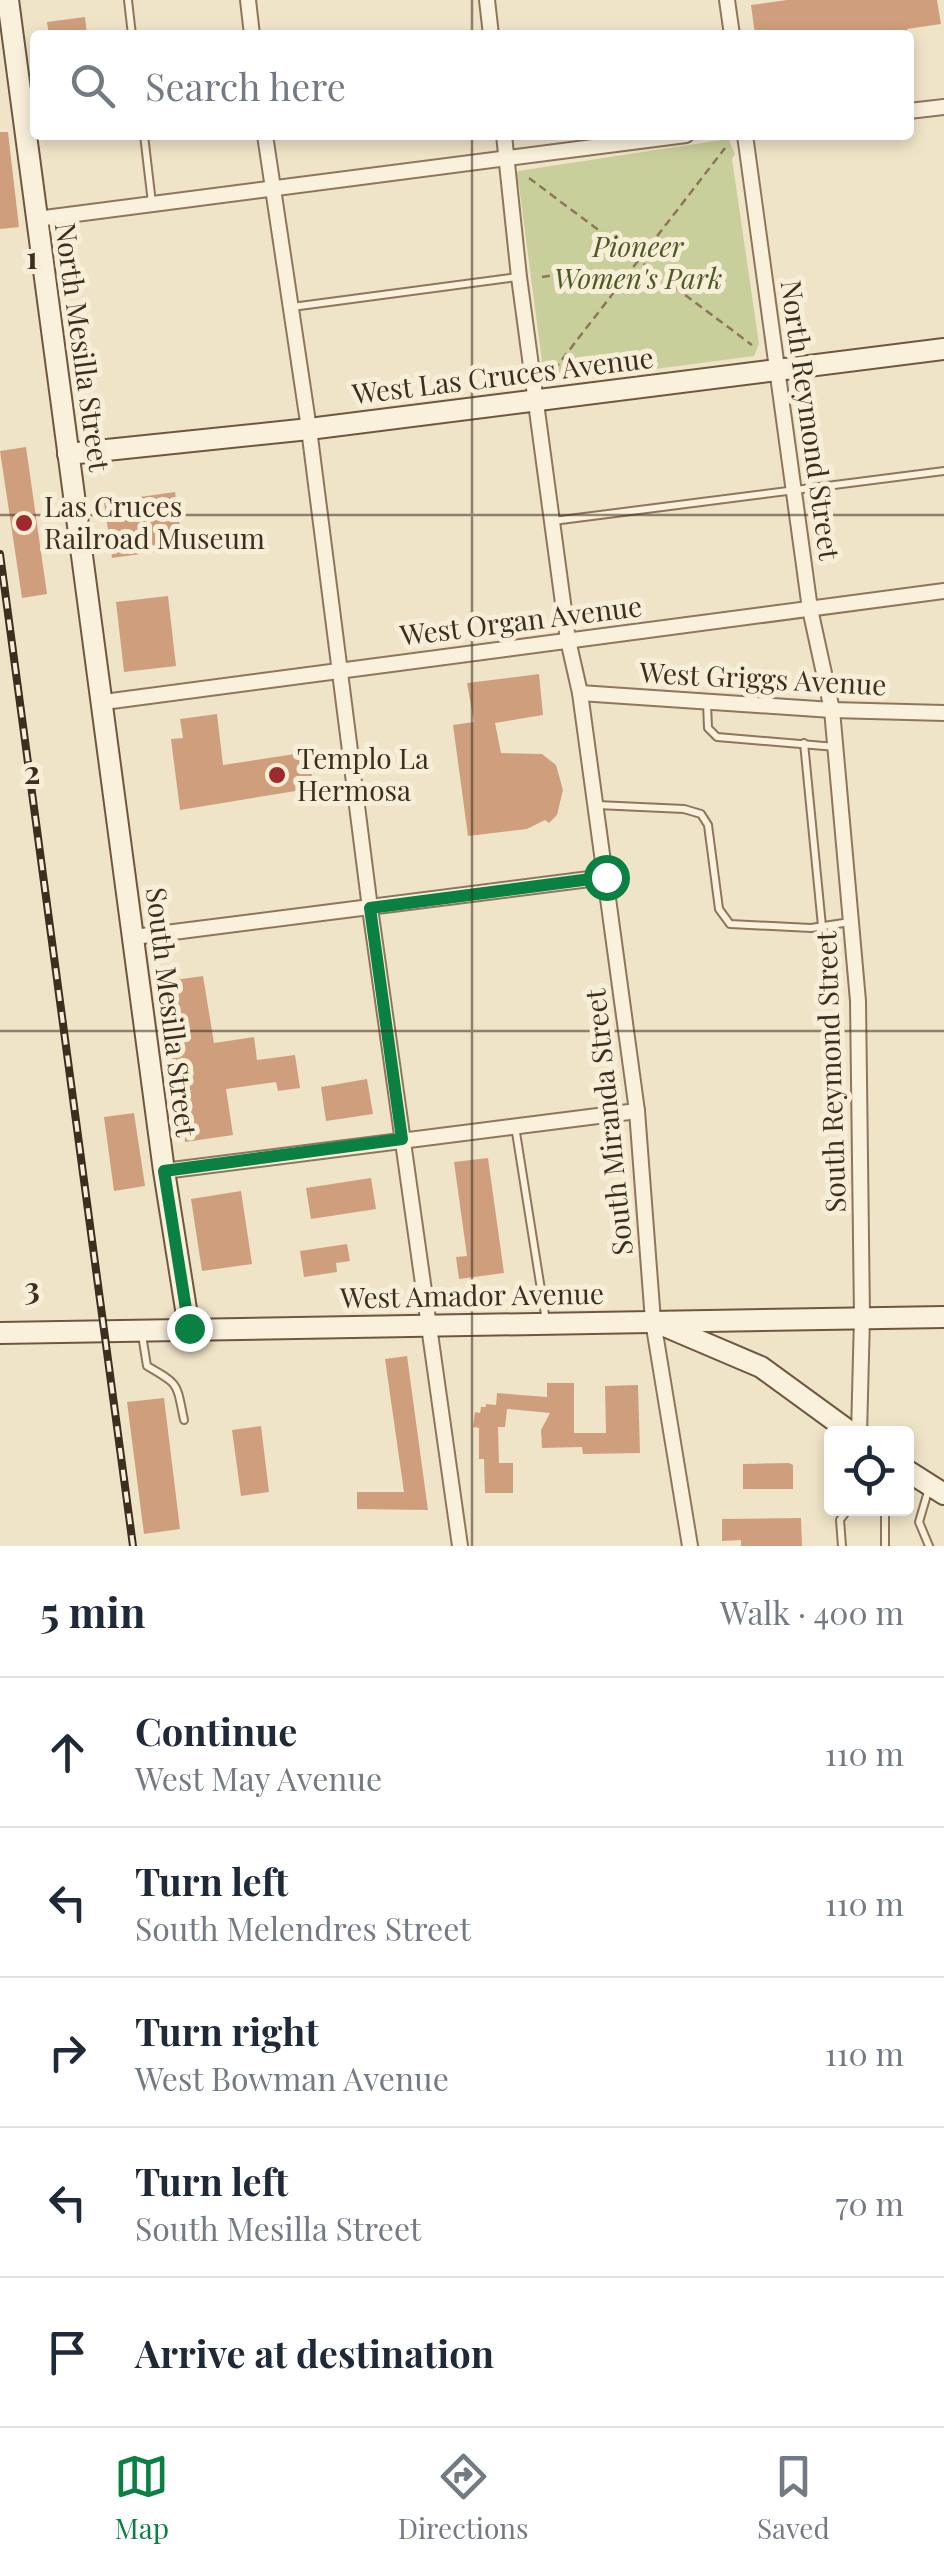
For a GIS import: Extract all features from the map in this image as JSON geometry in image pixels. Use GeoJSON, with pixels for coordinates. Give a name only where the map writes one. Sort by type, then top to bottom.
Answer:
{"type":"FeatureCollection","features":[{"type":"Feature","properties":{"kind":"street","name":"North Mesilla Street"},"geometry":{"type":"LineString","coordinates":[[8,0],[104,702]]}},
{"type":"Feature","properties":{"kind":"street"},"geometry":{"type":"LineString","coordinates":[[248,0],[251,30]]}},
{"type":"Feature","properties":{"kind":"street"},"geometry":{"type":"LineString","coordinates":[[487,0],[490,30]]}},
{"type":"Feature","properties":{"kind":"street"},"geometry":{"type":"LineString","coordinates":[[728,0],[731,30]]}},
{"type":"Feature","properties":{"kind":"street"},"geometry":{"type":"LineString","coordinates":[[914,110],[944,107]]}},
{"type":"Feature","properties":{"kind":"street"},"geometry":{"type":"LineString","coordinates":[[267,140],[460,1546]]}},
{"type":"Feature","properties":{"kind":"street","name":"South Miranda Street"},"geometry":{"type":"LineString","coordinates":[[504,140],[568,640],[580,693],[637,1111],[653,1321],[690,1546]]}},
{"type":"Feature","properties":{"kind":"street"},"geometry":{"type":"LineString","coordinates":[[37,220],[643,140]]}},
{"type":"Feature","properties":{"kind":"street","name":"North Reymond Street"},"geometry":{"type":"LineString","coordinates":[[746,140],[810,609],[832,710]]}},
{"type":"Feature","properties":{"kind":"street","name":"West Las Cruces Avenue"},"geometry":{"type":"LineString","coordinates":[[68,454],[944,349]]}},
{"type":"Feature","properties":{"kind":"street","name":"West Organ Avenue"},"geometry":{"type":"LineString","coordinates":[[104,702],[944,591]]}},
{"type":"Feature","properties":{"kind":"street","name":"West Griggs Avenue"},"geometry":{"type":"LineString","coordinates":[[580,693],[832,710],[944,713]]}},
{"type":"Feature","properties":{"kind":"street","name":"South Mesilla Street"},"geometry":{"type":"LineString","coordinates":[[104,702],[164,1171],[189,1328]]}},
{"type":"Feature","properties":{"kind":"street","name":"South Reymond Street"},"geometry":{"type":"LineString","coordinates":[[832,710],[858,1001],[862,1317],[856,1426]]}},
{"type":"Feature","properties":{"kind":"street"},"geometry":{"type":"LineString","coordinates":[[134,937],[606,877]]}},
{"type":"Feature","properties":{"kind":"street"},"geometry":{"type":"LineString","coordinates":[[164,1171],[637,1111]]}},
{"type":"Feature","properties":{"kind":"street","name":"West Amador Avenue"},"geometry":{"type":"LineString","coordinates":[[0,1333],[944,1317]]}},
{"type":"Feature","properties":{"kind":"street"},"geometry":{"type":"LineString","coordinates":[[653,1321],[760,1367],[845,1426]]}},
{"type":"Feature","properties":{"kind":"street"},"geometry":{"type":"LineString","coordinates":[[914,1475],[937,1491]]}},
{"type":"Feature","properties":{"kind":"lane"},"geometry":{"type":"LineString","coordinates":[[128,0],[131,30]]}},
{"type":"Feature","properties":{"kind":"lane"},"geometry":{"type":"LineString","coordinates":[[145,140],[152,204]]}},
{"type":"Feature","properties":{"kind":"lane"},"geometry":{"type":"LineString","coordinates":[[291,308],[519,276]]}},
{"type":"Feature","properties":{"kind":"lane"},"geometry":{"type":"LineString","coordinates":[[552,522],[944,470]]}},
{"type":"Feature","properties":{"kind":"lane"},"geometry":{"type":"LineString","coordinates":[[706,702],[708,728],[718,737],[836,746]]}},
{"type":"Feature","properties":{"kind":"lane"},"geometry":{"type":"LineString","coordinates":[[804,743],[822,926]]}},
{"type":"Feature","properties":{"kind":"lane"},"geometry":{"type":"LineString","coordinates":[[596,805],[701,814],[708,825],[719,908],[726,922],[822,926],[851,922]]}},
{"type":"Feature","properties":{"kind":"lane"},"geometry":{"type":"LineString","coordinates":[[516,1126],[546,1322]]}},
{"type":"Feature","properties":{"kind":"lane"},"geometry":{"type":"LineString","coordinates":[[142,1329],[148,1366],[170,1377],[184,1420]]}},
{"type":"Feature","properties":{"kind":"lane"},"geometry":{"type":"LineString","coordinates":[[929,1546],[919,1522],[937,1491]]}},
{"type":"Feature","properties":{"kind":"lane"},"geometry":{"type":"LineString","coordinates":[[842,1546],[843,1516]]}},
{"type":"Feature","properties":{"kind":"lane"},"geometry":{"type":"LineString","coordinates":[[885,1516],[885,1546]]}},
{"type":"Feature","properties":{"kind":"path"},"geometry":{"type":"LineString","coordinates":[[554,370],[725,148]]}},
{"type":"Feature","properties":{"kind":"path"},"geometry":{"type":"LineString","coordinates":[[528,178],[752,345]]}},
{"type":"Feature","properties":{"kind":"path"},"geometry":{"type":"LineString","coordinates":[[542,278],[562,274]]}},
{"type":"Feature","properties":{"kind":"green space","name":"Pioneer Women's Park"},"geometry":{"type":"Polygon","coordinates":[[[729,140],[735,154],[732,159],[759,344],[754,356],[564,381],[550,378],[543,369],[519,186],[515,180],[518,171],[729,140]]]}},
{"type":"Feature","properties":{"kind":"building"},"geometry":{"type":"Polygon","coordinates":[[[787,0],[937,0],[941,24],[907,30],[754,30],[751,5],[787,0]]]}},
{"type":"Feature","properties":{"kind":"building"},"geometry":{"type":"Polygon","coordinates":[[[85,17],[86,30],[48,30],[47,22],[85,17]]]}},
{"type":"Feature","properties":{"kind":"building"},"geometry":{"type":"Polygon","coordinates":[[[0,132],[8,132],[19,227],[0,229],[0,132]]]}},
{"type":"Feature","properties":{"kind":"building","name":"Las Cruces Railroad Museum"},"geometry":{"type":"Polygon","coordinates":[[[26,447],[47,594],[22,598],[0,451],[26,447]]]}},
{"type":"Feature","properties":{"kind":"building"},"geometry":{"type":"Polygon","coordinates":[[[175,492],[183,548],[112,558],[104,502],[175,492]]]}},
{"type":"Feature","properties":{"kind":"building"},"geometry":{"type":"Polygon","coordinates":[[[168,596],[176,666],[124,672],[116,602],[168,596]]]}},
{"type":"Feature","properties":{"kind":"building"},"geometry":{"type":"Polygon","coordinates":[[[539,674],[543,715],[495,723],[501,753],[542,754],[556,765],[563,790],[557,815],[549,823],[545,820],[527,829],[468,836],[453,725],[474,722],[467,683],[539,674]]]}},
{"type":"Feature","properties":{"kind":"building"},"geometry":{"type":"Polygon","coordinates":[[[217,714],[223,765],[308,752],[314,788],[180,810],[171,739],[183,738],[180,719],[217,714]]]}},
{"type":"Feature","properties":{"kind":"building"},"geometry":{"type":"Polygon","coordinates":[[[203,976],[214,1043],[254,1037],[257,1060],[295,1055],[300,1088],[278,1091],[276,1082],[226,1089],[233,1135],[185,1142],[160,982],[203,976]]]}},
{"type":"Feature","properties":{"kind":"building"},"geometry":{"type":"Polygon","coordinates":[[[367,1079],[373,1114],[326,1121],[321,1087],[367,1079]]]}},
{"type":"Feature","properties":{"kind":"building"},"geometry":{"type":"Polygon","coordinates":[[[134,1113],[145,1186],[114,1191],[104,1117],[134,1113]]]}},
{"type":"Feature","properties":{"kind":"building"},"geometry":{"type":"Polygon","coordinates":[[[488,1158],[504,1273],[459,1279],[456,1257],[467,1256],[454,1162],[488,1158]]]}},
{"type":"Feature","properties":{"kind":"building"},"geometry":{"type":"Polygon","coordinates":[[[371,1178],[376,1209],[311,1219],[306,1188],[371,1178]]]}},
{"type":"Feature","properties":{"kind":"building"},"geometry":{"type":"Polygon","coordinates":[[[241,1191],[252,1264],[202,1271],[191,1199],[241,1191]]]}},
{"type":"Feature","properties":{"kind":"building"},"geometry":{"type":"Polygon","coordinates":[[[347,1244],[350,1261],[336,1263],[337,1272],[304,1277],[300,1251],[347,1244]]]}},
{"type":"Feature","properties":{"kind":"building"},"geometry":{"type":"Polygon","coordinates":[[[407,1356],[428,1510],[357,1509],[357,1492],[404,1492],[385,1359],[407,1356]]]}},
{"type":"Feature","properties":{"kind":"building"},"geometry":{"type":"Polygon","coordinates":[[[547,1383],[574,1383],[574,1433],[606,1433],[605,1386],[638,1385],[640,1453],[583,1454],[582,1447],[542,1448],[541,1430],[550,1413],[507,1409],[505,1427],[498,1427],[499,1463],[513,1463],[513,1493],[485,1493],[479,1428],[473,1427],[475,1412],[480,1413],[486,1404],[496,1405],[497,1393],[547,1397],[547,1383]]]}},
{"type":"Feature","properties":{"kind":"building"},"geometry":{"type":"Polygon","coordinates":[[[164,1398],[180,1529],[144,1534],[127,1402],[164,1398]]]}},
{"type":"Feature","properties":{"kind":"building"},"geometry":{"type":"Polygon","coordinates":[[[261,1426],[269,1492],[241,1496],[232,1430],[261,1426]]]}},
{"type":"Feature","properties":{"kind":"building"},"geometry":{"type":"Polygon","coordinates":[[[743,1464],[793,1465],[793,1489],[743,1489],[743,1464]]]}},
{"type":"Feature","properties":{"kind":"building"},"geometry":{"type":"Polygon","coordinates":[[[801,1518],[802,1546],[741,1546],[741,1540],[722,1541],[722,1519],[801,1518]]]}},
{"type":"Feature","properties":{"kind":"railway"},"geometry":{"type":"LineString","coordinates":[[0,554],[133,1546]]}},
{"type":"Feature","properties":{"kind":"place","name":"Las Cruces Railroad Museum"},"geometry":{"type":"Point","coordinates":[24,523]}},
{"type":"Feature","properties":{"kind":"place","name":"Templo La Hermosa"},"geometry":{"type":"Point","coordinates":[277,775]}},
{"type":"Feature","properties":{"kind":"route"},"geometry":{"type":"LineString","coordinates":[[189,1328],[164,1171],[402,1139],[370,908],[606,877]]}}]}
